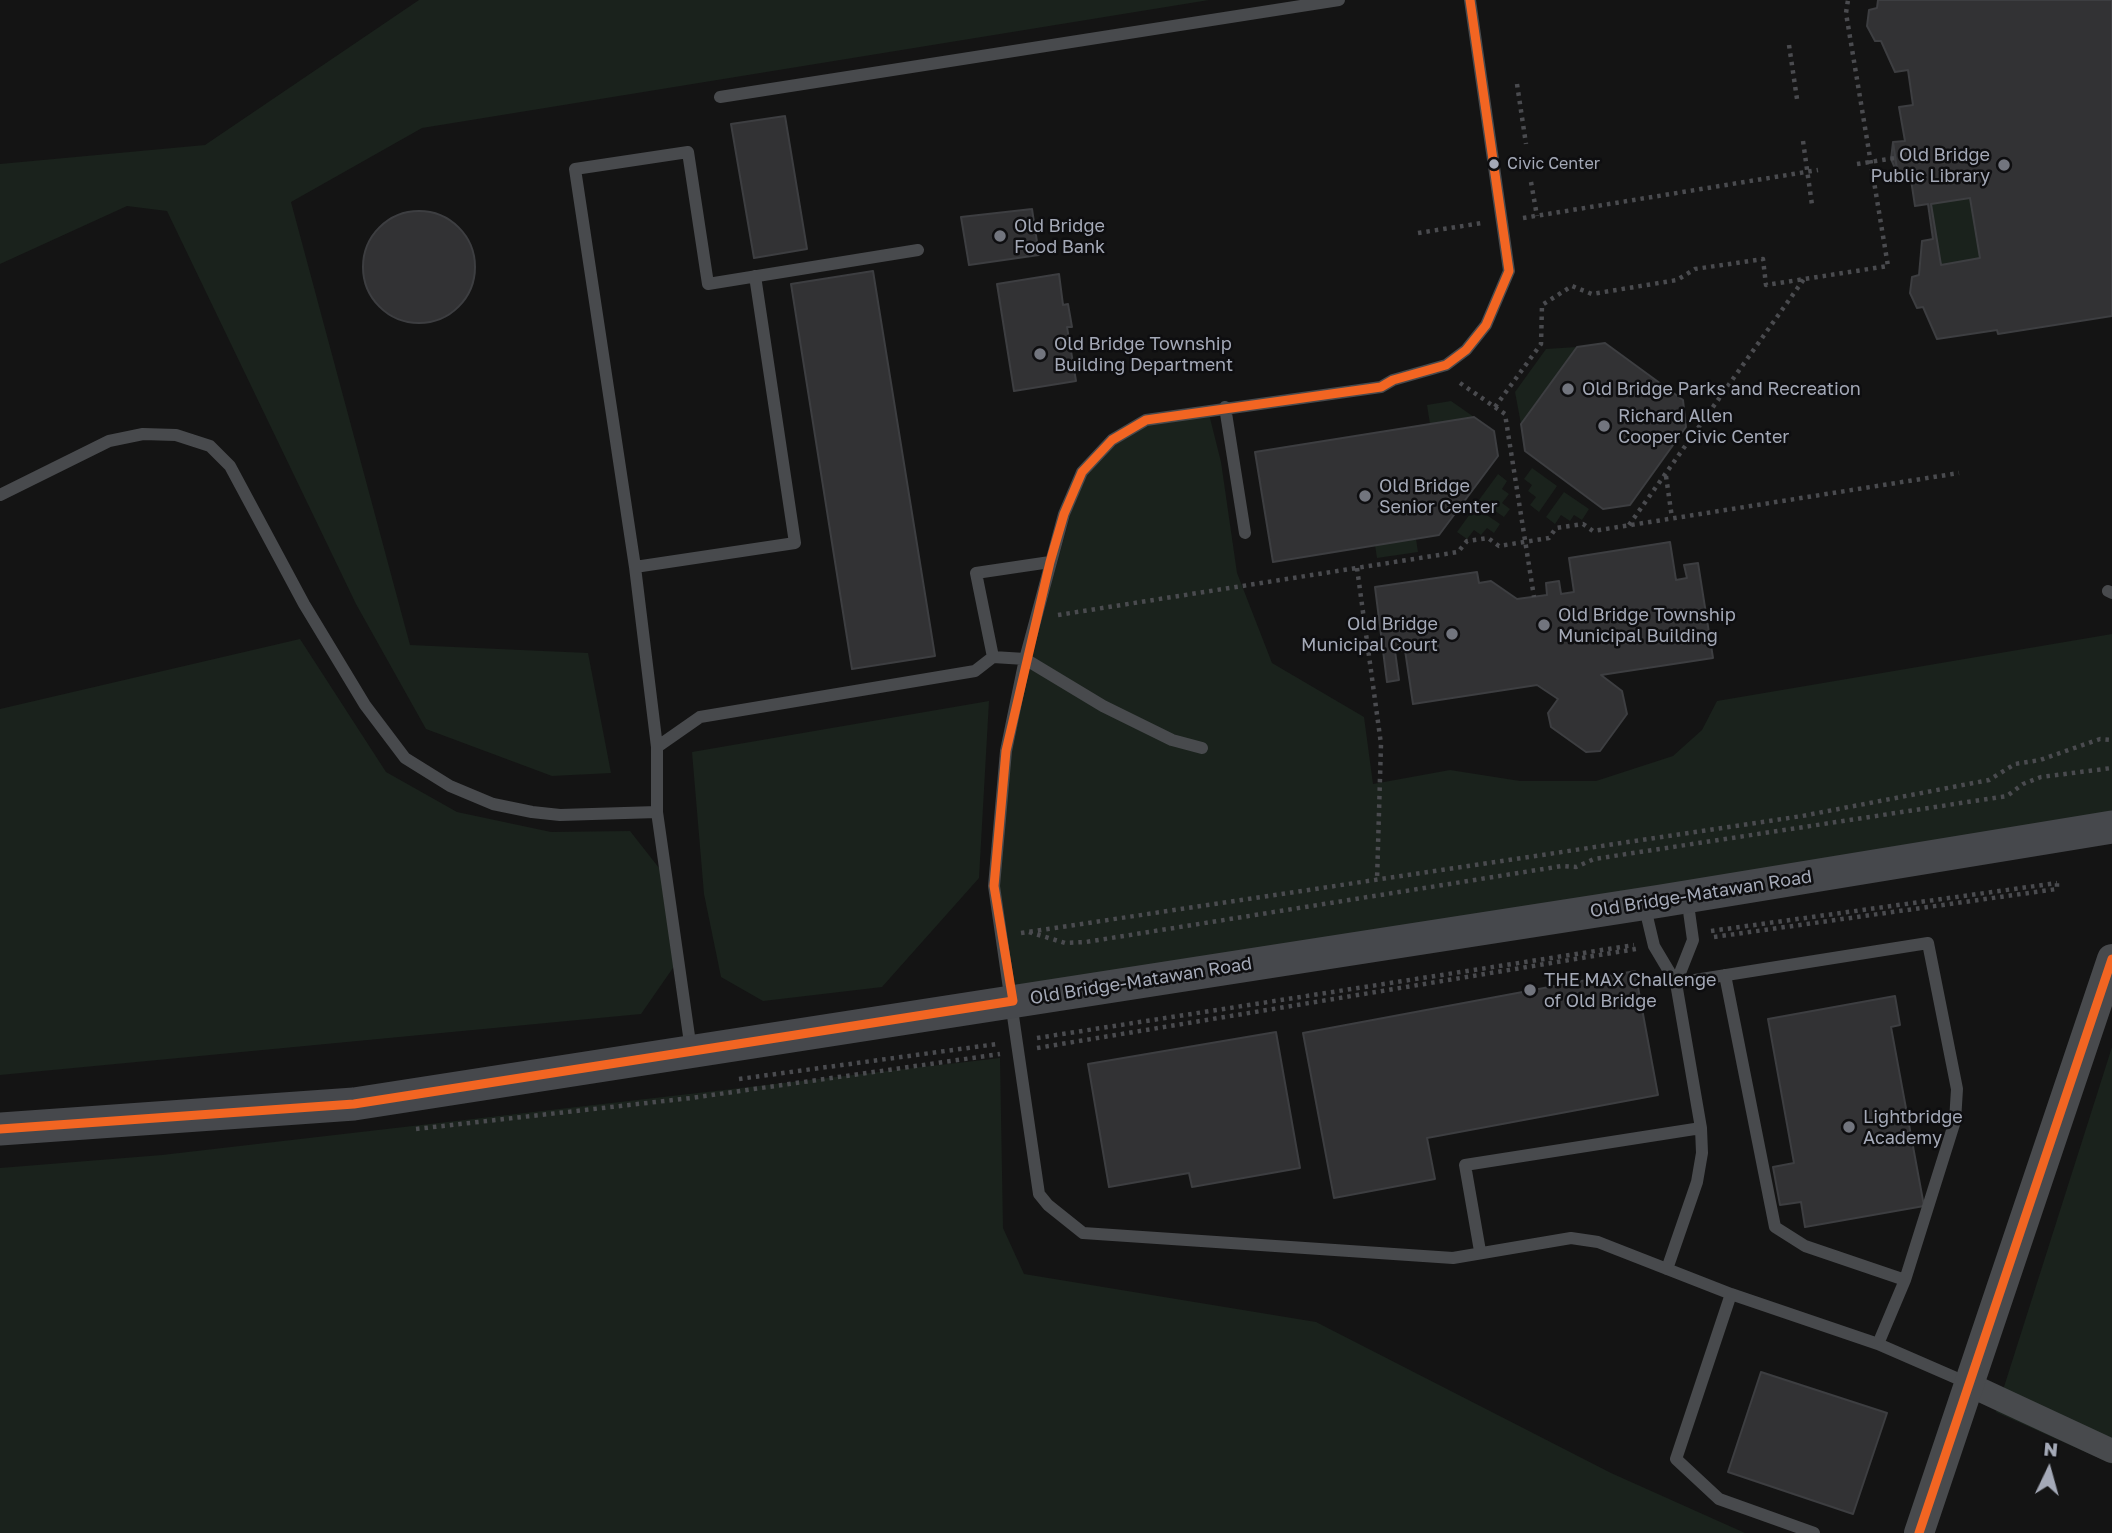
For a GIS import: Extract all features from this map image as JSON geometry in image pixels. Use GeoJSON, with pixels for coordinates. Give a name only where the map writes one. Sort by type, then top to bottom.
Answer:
{"type":"FeatureCollection","features":[{"type":"Feature","properties":{"kind":"main road","name":"Old Bridge-Matawan Road"},"geometry":{"type":"LineString","coordinates":[[0,1129],[133,1122],[354,1104],[691,1054],[1013,1001],[1644,904],[2112,827]]}},
{"type":"Feature","properties":{"kind":"street"},"geometry":{"type":"LineString","coordinates":[[1919,1533],[2112,959]]}},
{"type":"Feature","properties":{"kind":"street"},"geometry":{"type":"LineString","coordinates":[[1970,1385],[2112,1451]]}},
{"type":"Feature","properties":{"kind":"lane"},"geometry":{"type":"LineString","coordinates":[[720,97],[1339,0]]}},
{"type":"Feature","properties":{"kind":"lane"},"geometry":{"type":"LineString","coordinates":[[1470,0],[1509,271],[1486,324],[1466,350],[1446,365],[1394,380],[1381,387],[1146,420],[1112,440],[1082,472],[1064,514],[1025,659],[1006,751],[996,872],[1002,936],[1039,1194],[1048,1205],[1083,1233],[1453,1258],[1480,1251],[1571,1238],[1598,1242],[1731,1294],[1878,1344],[1970,1385]]}},
{"type":"Feature","properties":{"kind":"lane"},"geometry":{"type":"LineString","coordinates":[[691,1054],[657,812],[657,747],[635,567],[575,169],[688,152],[708,284],[918,250]]}},
{"type":"Feature","properties":{"kind":"lane"},"geometry":{"type":"LineString","coordinates":[[635,567],[795,543],[755,276]]}},
{"type":"Feature","properties":{"kind":"lane"},"geometry":{"type":"LineString","coordinates":[[1225,407],[1245,533]]}},
{"type":"Feature","properties":{"kind":"lane"},"geometry":{"type":"LineString","coordinates":[[0,495],[109,441],[143,434],[176,435],[209,446],[230,466],[310,615],[365,705],[405,758],[450,786],[493,804],[560,815],[657,812]]}},
{"type":"Feature","properties":{"kind":"lane"},"geometry":{"type":"LineString","coordinates":[[993,657],[976,573],[1050,562]]}},
{"type":"Feature","properties":{"kind":"lane"},"geometry":{"type":"LineString","coordinates":[[657,747],[700,717],[975,671],[993,657],[1025,659],[1103,706],[1172,740],[1202,748]]}},
{"type":"Feature","properties":{"kind":"lane"},"geometry":{"type":"LineString","coordinates":[[1676,983],[1693,940],[1687,897]]}},
{"type":"Feature","properties":{"kind":"lane"},"geometry":{"type":"LineString","coordinates":[[1644,904],[1654,946],[1676,983],[1701,1129],[1702,1153],[1697,1182],[1667,1269]]}},
{"type":"Feature","properties":{"kind":"lane"},"geometry":{"type":"LineString","coordinates":[[1676,983],[1928,943],[1956,1090],[1955,1121],[1905,1280],[1878,1344]]}},
{"type":"Feature","properties":{"kind":"lane"},"geometry":{"type":"LineString","coordinates":[[1725,975],[1775,1227],[1805,1246],[1905,1280]]}},
{"type":"Feature","properties":{"kind":"lane"},"geometry":{"type":"LineString","coordinates":[[1480,1251],[1465,1165],[1701,1129]]}},
{"type":"Feature","properties":{"kind":"lane"},"geometry":{"type":"LineString","coordinates":[[1731,1294],[1676,1459],[1719,1499],[1814,1533]]}},
{"type":"Feature","properties":{"kind":"path"},"geometry":{"type":"LineString","coordinates":[[1495,407],[1541,344],[1542,305],[1572,286],[1592,294],[1677,280],[1695,269],[1763,259],[1766,285],[1888,266],[1846,13],[1848,0]]}},
{"type":"Feature","properties":{"kind":"path"},"geometry":{"type":"LineString","coordinates":[[1789,45],[1797,99]]}},
{"type":"Feature","properties":{"kind":"path"},"geometry":{"type":"LineString","coordinates":[[1517,84],[1526,144]]}},
{"type":"Feature","properties":{"kind":"path"},"geometry":{"type":"LineString","coordinates":[[1803,141],[1812,205]]}},
{"type":"Feature","properties":{"kind":"path"},"geometry":{"type":"LineString","coordinates":[[1857,164],[1895,158]]}},
{"type":"Feature","properties":{"kind":"path"},"geometry":{"type":"LineString","coordinates":[[1523,218],[1818,170]]}},
{"type":"Feature","properties":{"kind":"path"},"geometry":{"type":"LineString","coordinates":[[1531,182],[1537,216]]}},
{"type":"Feature","properties":{"kind":"path"},"geometry":{"type":"LineString","coordinates":[[1418,233],[1483,222]]}},
{"type":"Feature","properties":{"kind":"path"},"geometry":{"type":"LineString","coordinates":[[1628,526],[1804,279]]}},
{"type":"Feature","properties":{"kind":"path"},"geometry":{"type":"LineString","coordinates":[[1460,383],[1505,414],[1534,597]]}},
{"type":"Feature","properties":{"kind":"path"},"geometry":{"type":"LineString","coordinates":[[1036,619],[1458,552],[1467,541],[1488,538],[1499,546],[1549,538],[1556,528],[1583,524],[1593,531],[1959,473]]}},
{"type":"Feature","properties":{"kind":"path"},"geometry":{"type":"LineString","coordinates":[[1665,475],[1672,518]]}},
{"type":"Feature","properties":{"kind":"path"},"geometry":{"type":"LineString","coordinates":[[1357,568],[1381,744],[1377,880]]}},
{"type":"Feature","properties":{"kind":"path"},"geometry":{"type":"LineString","coordinates":[[1002,936],[1802,816],[1989,780],[2015,764],[2040,760],[2100,739],[2112,740]]}},
{"type":"Feature","properties":{"kind":"path"},"geometry":{"type":"LineString","coordinates":[[1028,932],[1065,943],[1086,942],[1562,866],[1576,867],[1594,859],[2007,796],[2023,784],[2041,777],[2112,768]]}},
{"type":"Feature","properties":{"kind":"shaded area"},"geometry":{"type":"Polygon","coordinates":[[[419,0],[1209,0],[422,128],[291,202],[410,645],[588,653],[611,773],[552,776],[426,729],[356,604],[167,211],[127,206],[0,264],[0,164],[205,145],[419,0]]]}},
{"type":"Feature","properties":{"kind":"shaded area"},"geometry":{"type":"Polygon","coordinates":[[[1970,198],[1980,258],[1941,265],[1931,204],[1970,198]]]}},
{"type":"Feature","properties":{"kind":"shaded area"},"geometry":{"type":"Polygon","coordinates":[[[1577,347],[1521,424],[1515,392],[1546,349],[1577,347]]]}},
{"type":"Feature","properties":{"kind":"shaded area"},"geometry":{"type":"Polygon","coordinates":[[[1451,401],[1474,417],[1430,424],[1427,405],[1451,401]]]}},
{"type":"Feature","properties":{"kind":"shaded area"},"geometry":{"type":"Polygon","coordinates":[[[1208,410],[1221,462],[1237,573],[1272,663],[1364,717],[1373,784],[1450,770],[1520,781],[1596,781],[1673,756],[1702,730],[1717,701],[2112,634],[2112,827],[1013,1001],[994,886],[1006,751],[1082,472],[1146,420],[1208,410]]]}},
{"type":"Feature","properties":{"kind":"shaded area"},"geometry":{"type":"Polygon","coordinates":[[[1532,468],[1557,486],[1539,512],[1530,505],[1536,497],[1528,491],[1532,485],[1524,479],[1532,468]]]}},
{"type":"Feature","properties":{"kind":"shaded area"},"geometry":{"type":"Polygon","coordinates":[[[1498,474],[1507,481],[1502,489],[1509,494],[1502,503],[1510,509],[1504,517],[1479,500],[1498,474]]]}},
{"type":"Feature","properties":{"kind":"shaded area"},"geometry":{"type":"Polygon","coordinates":[[[1564,492],[1589,509],[1582,520],[1574,515],[1570,521],[1561,515],[1555,524],[1546,517],[1564,492]]]}},
{"type":"Feature","properties":{"kind":"shaded area"},"geometry":{"type":"Polygon","coordinates":[[[1475,507],[1500,524],[1494,533],[1487,528],[1481,535],[1474,530],[1467,539],[1457,532],[1475,507]]]}},
{"type":"Feature","properties":{"kind":"shaded area"},"geometry":{"type":"Polygon","coordinates":[[[1416,539],[1418,552],[1377,558],[1375,545],[1416,539]]]}},
{"type":"Feature","properties":{"kind":"shaded area"},"geometry":{"type":"Polygon","coordinates":[[[300,639],[386,772],[457,812],[551,832],[630,831],[663,873],[675,965],[641,1014],[0,1075],[0,709],[300,639]]]}},
{"type":"Feature","properties":{"kind":"shaded area"},"geometry":{"type":"Polygon","coordinates":[[[989,701],[979,878],[882,987],[763,1001],[721,977],[704,894],[692,752],[989,701]]]}},
{"type":"Feature","properties":{"kind":"shaded area"},"geometry":{"type":"Polygon","coordinates":[[[2112,1047],[2112,1464],[1996,1412],[2112,1047]]]}},
{"type":"Feature","properties":{"kind":"shaded area"},"geometry":{"type":"Polygon","coordinates":[[[1000,1058],[1003,1228],[1024,1274],[1316,1322],[1611,1473],[1745,1533],[0,1533],[0,1168],[162,1155],[1000,1058]]]}},
{"type":"Feature","properties":{"kind":"building","name":"Old Bridge Public Library"},"geometry":{"type":"Polygon","coordinates":[[[1878,0],[2112,0],[2112,316],[1998,334],[1997,330],[1937,339],[1923,307],[1917,308],[1910,293],[1912,277],[1919,275],[1922,241],[1933,239],[1928,204],[1915,206],[1910,173],[1898,175],[1893,142],[1905,141],[1899,107],[1913,105],[1908,70],[1895,72],[1881,41],[1875,41],[1867,26],[1869,10],[1877,8],[1878,0]],[[1970,198],[1931,204],[1941,265],[1980,258],[1970,198]]]}},
{"type":"Feature","properties":{"kind":"building"},"geometry":{"type":"Polygon","coordinates":[[[785,116],[807,249],[754,258],[731,124],[785,116]]]}},
{"type":"Feature","properties":{"kind":"building"},"geometry":{"type":"Polygon","coordinates":[[[1893,142],[1895,158],[1898,175],[1891,159],[1893,142]]]}},
{"type":"Feature","properties":{"kind":"building","name":"Old Bridge Food Bank"},"geometry":{"type":"Polygon","coordinates":[[[1032,209],[1039,255],[969,265],[961,217],[1032,209]]]}},
{"type":"Feature","properties":{"kind":"building"},"geometry":{"type":"Polygon","coordinates":[[[419,211],[440,215],[459,227],[471,246],[475,267],[471,288],[459,307],[440,319],[419,323],[398,319],[379,307],[367,288],[363,267],[367,246],[379,227],[398,215],[419,211]]]}},
{"type":"Feature","properties":{"kind":"building"},"geometry":{"type":"Polygon","coordinates":[[[873,271],[935,656],[852,669],[791,284],[873,271]]]}},
{"type":"Feature","properties":{"kind":"building","name":"Old Bridge Township Building Department"},"geometry":{"type":"Polygon","coordinates":[[[1059,274],[1063,305],[1068,304],[1072,327],[1067,327],[1076,381],[1014,391],[997,284],[1059,274]]]}},
{"type":"Feature","properties":{"kind":"building","name":"Richard Allen Cooper Civic Center"},"geometry":{"type":"Polygon","coordinates":[[[1605,343],[1683,400],[1686,427],[1630,505],[1603,509],[1525,451],[1521,424],[1577,347],[1605,343]]]}},
{"type":"Feature","properties":{"kind":"building","name":"Old Bridge Senior Center"},"geometry":{"type":"Polygon","coordinates":[[[1474,417],[1494,431],[1498,456],[1439,535],[1273,562],[1255,452],[1474,417]]]}},
{"type":"Feature","properties":{"kind":"building","name":"Old Bridge Township Municipal Building"},"geometry":{"type":"Polygon","coordinates":[[[1670,542],[1676,580],[1687,578],[1684,565],[1698,563],[1713,658],[1601,675],[1622,691],[1627,714],[1600,751],[1586,752],[1551,727],[1548,713],[1558,699],[1537,685],[1413,704],[1405,650],[1395,651],[1399,680],[1387,682],[1375,587],[1477,572],[1479,583],[1491,581],[1517,599],[1547,595],[1546,583],[1559,581],[1561,594],[1574,592],[1569,558],[1670,542]]]}},
{"type":"Feature","properties":{"kind":"building"},"geometry":{"type":"Polygon","coordinates":[[[1635,971],[1658,1095],[1427,1138],[1435,1179],[1334,1198],[1303,1033],[1635,971]]]}},
{"type":"Feature","properties":{"kind":"building","name":"Lightbridge Academy"},"geometry":{"type":"Polygon","coordinates":[[[1895,996],[1900,1025],[1891,1027],[1924,1206],[1805,1227],[1801,1202],[1780,1205],[1773,1167],[1794,1163],[1768,1019],[1895,996]]]}},
{"type":"Feature","properties":{"kind":"building"},"geometry":{"type":"Polygon","coordinates":[[[1276,1032],[1300,1168],[1192,1187],[1189,1173],[1109,1187],[1088,1064],[1276,1032]]]}},
{"type":"Feature","properties":{"kind":"building"},"geometry":{"type":"Polygon","coordinates":[[[1761,1372],[1887,1413],[1853,1514],[1728,1472],[1761,1372]]]}},
{"type":"Feature","properties":{"kind":"transit line"},"geometry":{"type":"LineString","coordinates":[[1013,1001],[994,886],[1006,751],[1050,562],[1064,514],[1082,472],[1112,440],[1146,420],[1381,387],[1393,380],[1446,365],[1466,350],[1486,325],[1509,271],[1470,0]]}},
{"type":"Feature","properties":{"kind":"transit line"},"geometry":{"type":"LineString","coordinates":[[1919,1533],[2112,959]]}},
{"type":"Feature","properties":{"kind":"transit line"},"geometry":{"type":"LineString","coordinates":[[0,1129],[354,1104],[1013,1001]]}},
{"type":"Feature","properties":{"kind":"place","name":"Civic Center"},"geometry":{"type":"Point","coordinates":[1494,164]}},
{"type":"Feature","properties":{"kind":"place","name":"Old Bridge Public Library"},"geometry":{"type":"Point","coordinates":[2004,165]}},
{"type":"Feature","properties":{"kind":"place","name":"Old Bridge Food Bank"},"geometry":{"type":"Point","coordinates":[1000,236]}},
{"type":"Feature","properties":{"kind":"place","name":"Old Bridge Township Building Department"},"geometry":{"type":"Point","coordinates":[1040,354]}},
{"type":"Feature","properties":{"kind":"place","name":"Old Bridge Parks and Recreation"},"geometry":{"type":"Point","coordinates":[1568,389]}},
{"type":"Feature","properties":{"kind":"place","name":"Richard Allen Cooper Civic Center"},"geometry":{"type":"Point","coordinates":[1604,426]}},
{"type":"Feature","properties":{"kind":"place","name":"Old Bridge Senior Center"},"geometry":{"type":"Point","coordinates":[1365,496]}},
{"type":"Feature","properties":{"kind":"place","name":"Old Bridge Township Municipal Building"},"geometry":{"type":"Point","coordinates":[1544,625]}},
{"type":"Feature","properties":{"kind":"place","name":"Old Bridge Municipal Court"},"geometry":{"type":"Point","coordinates":[1452,634]}},
{"type":"Feature","properties":{"kind":"place","name":"THE MAX Challenge of Old Bridge"},"geometry":{"type":"Point","coordinates":[1530,990]}},
{"type":"Feature","properties":{"kind":"place","name":"Lightbridge Academy"},"geometry":{"type":"Point","coordinates":[1849,1127]}}]}
